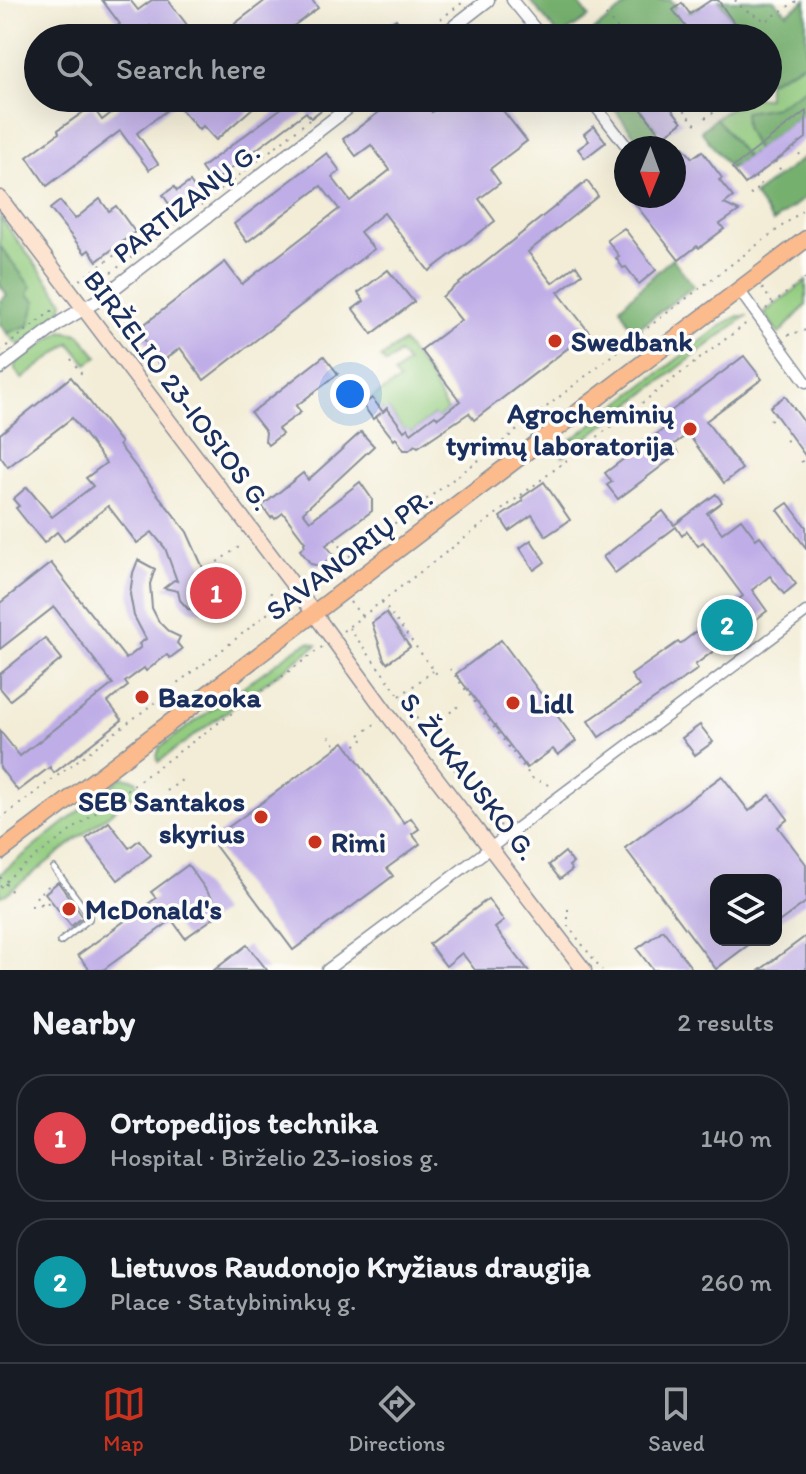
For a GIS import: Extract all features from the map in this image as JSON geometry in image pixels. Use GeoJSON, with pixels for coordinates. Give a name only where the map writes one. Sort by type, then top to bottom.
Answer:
{"type":"FeatureCollection","features":[{"type":"Feature","properties":{"kind":"main road","name":"BIRŽELIO 23-IOSIOS G."},"geometry":{"type":"LineString","coordinates":[[0,198],[314,614]]}},
{"type":"Feature","properties":{"kind":"main road","name":"SAVANORIŲ PR."},"geometry":{"type":"LineString","coordinates":[[0,852],[806,239]]}},
{"type":"Feature","properties":{"kind":"main road","name":"S. ŽUKAUSKO G."},"geometry":{"type":"LineString","coordinates":[[314,614],[584,970]]}},
{"type":"Feature","properties":{"kind":"street"},"geometry":{"type":"LineString","coordinates":[[457,24],[488,0]]}},
{"type":"Feature","properties":{"kind":"street"},"geometry":{"type":"LineString","coordinates":[[512,0],[532,24]]}},
{"type":"Feature","properties":{"kind":"street","name":"PARTIZANŲ G."},"geometry":{"type":"LineString","coordinates":[[0,368],[61,322],[100,299],[343,112]]}},
{"type":"Feature","properties":{"kind":"street"},"geometry":{"type":"LineString","coordinates":[[600,112],[619,136]]}},
{"type":"Feature","properties":{"kind":"street"},"geometry":{"type":"LineString","coordinates":[[739,290],[806,382]]}},
{"type":"Feature","properties":{"kind":"street"},"geometry":{"type":"LineString","coordinates":[[327,970],[806,612]]}},
{"type":"Feature","properties":{"kind":"lane"},"geometry":{"type":"LineString","coordinates":[[54,868],[89,915],[89,919],[60,942]]}},
{"type":"Feature","properties":{"kind":"path"},"geometry":{"type":"LineString","coordinates":[[434,24],[466,0]]}},
{"type":"Feature","properties":{"kind":"path"},"geometry":{"type":"LineString","coordinates":[[735,0],[742,8],[766,21],[798,0]]}},
{"type":"Feature","properties":{"kind":"path"},"geometry":{"type":"LineString","coordinates":[[606,15],[613,24]]}},
{"type":"Feature","properties":{"kind":"path"},"geometry":{"type":"LineString","coordinates":[[92,287],[319,112]]}},
{"type":"Feature","properties":{"kind":"path"},"geometry":{"type":"LineString","coordinates":[[686,112],[698,127]]}},
{"type":"Feature","properties":{"kind":"path"},"geometry":{"type":"LineString","coordinates":[[705,118],[714,112]]}},
{"type":"Feature","properties":{"kind":"path"},"geometry":{"type":"LineString","coordinates":[[794,147],[801,156]]}},
{"type":"Feature","properties":{"kind":"path"},"geometry":{"type":"LineString","coordinates":[[775,161],[781,171]]}},
{"type":"Feature","properties":{"kind":"path"},"geometry":{"type":"LineString","coordinates":[[750,195],[761,186],[755,177]]}},
{"type":"Feature","properties":{"kind":"path"},"geometry":{"type":"LineString","coordinates":[[297,590],[324,569],[348,557],[479,460],[806,208]]}},
{"type":"Feature","properties":{"kind":"path"},"geometry":{"type":"LineString","coordinates":[[84,277],[143,235],[150,243]]}},
{"type":"Feature","properties":{"kind":"path"},"geometry":{"type":"LineString","coordinates":[[526,859],[489,815],[348,627],[806,278]]}},
{"type":"Feature","properties":{"kind":"path"},"geometry":{"type":"LineString","coordinates":[[0,351],[54,309]]}},
{"type":"Feature","properties":{"kind":"path"},"geometry":{"type":"LineString","coordinates":[[775,339],[806,330]]}},
{"type":"Feature","properties":{"kind":"path"},"geometry":{"type":"LineString","coordinates":[[71,359],[83,376]]}},
{"type":"Feature","properties":{"kind":"path"},"geometry":{"type":"LineString","coordinates":[[770,420],[776,415]]}},
{"type":"Feature","properties":{"kind":"path"},"geometry":{"type":"LineString","coordinates":[[786,441],[792,437]]}},
{"type":"Feature","properties":{"kind":"path"},"geometry":{"type":"LineString","coordinates":[[801,462],[806,459]]}},
{"type":"Feature","properties":{"kind":"path"},"geometry":{"type":"LineString","coordinates":[[335,539],[348,557]]}},
{"type":"Feature","properties":{"kind":"path"},"geometry":{"type":"LineString","coordinates":[[204,571],[239,547]]}},
{"type":"Feature","properties":{"kind":"path"},"geometry":{"type":"LineString","coordinates":[[270,612],[271,588]]}},
{"type":"Feature","properties":{"kind":"path"},"geometry":{"type":"LineString","coordinates":[[381,601],[439,677]]}},
{"type":"Feature","properties":{"kind":"path"},"geometry":{"type":"LineString","coordinates":[[0,819],[282,602]]}},
{"type":"Feature","properties":{"kind":"path"},"geometry":{"type":"LineString","coordinates":[[0,887],[14,873],[151,770],[178,754],[319,649]]}},
{"type":"Feature","properties":{"kind":"path"},"geometry":{"type":"LineString","coordinates":[[450,669],[532,778],[565,792]]}},
{"type":"Feature","properties":{"kind":"path"},"geometry":{"type":"LineString","coordinates":[[400,696],[434,670]]}},
{"type":"Feature","properties":{"kind":"path"},"geometry":{"type":"LineString","coordinates":[[437,722],[460,705]]}},
{"type":"Feature","properties":{"kind":"path"},"geometry":{"type":"LineString","coordinates":[[360,735],[375,724]]}},
{"type":"Feature","properties":{"kind":"path"},"geometry":{"type":"LineString","coordinates":[[329,736],[337,747]]}},
{"type":"Feature","properties":{"kind":"path"},"geometry":{"type":"LineString","coordinates":[[349,750],[364,739]]}},
{"type":"Feature","properties":{"kind":"path"},"geometry":{"type":"LineString","coordinates":[[167,791],[181,779]]}},
{"type":"Feature","properties":{"kind":"path"},"geometry":{"type":"LineString","coordinates":[[0,877],[12,892]]}},
{"type":"Feature","properties":{"kind":"path"},"geometry":{"type":"LineString","coordinates":[[42,904],[36,896],[53,882]]}},
{"type":"Feature","properties":{"kind":"path"},"geometry":{"type":"LineString","coordinates":[[31,906],[52,902]]}},
{"type":"Feature","properties":{"kind":"path"},"geometry":{"type":"LineString","coordinates":[[568,909],[568,926],[602,970]]}},
{"type":"Feature","properties":{"kind":"green space"},"geometry":{"type":"Polygon","coordinates":[[[530,0],[578,0],[589,17],[579,24],[549,24],[530,0]]]}},
{"type":"Feature","properties":{"kind":"green space"},"geometry":{"type":"Polygon","coordinates":[[[634,0],[671,0],[677,7],[674,10],[679,18],[701,7],[708,17],[697,24],[602,24],[634,0]]]}},
{"type":"Feature","properties":{"kind":"green space"},"geometry":{"type":"Polygon","coordinates":[[[719,0],[774,0],[787,13],[806,0],[806,62],[782,75],[782,24],[735,24],[719,0]]]}},
{"type":"Feature","properties":{"kind":"green space"},"geometry":{"type":"Polygon","coordinates":[[[806,62],[806,88],[782,103],[782,75],[806,62]]]}},
{"type":"Feature","properties":{"kind":"green space"},"geometry":{"type":"Polygon","coordinates":[[[806,88],[806,111],[756,150],[745,127],[744,112],[782,112],[782,103],[806,88]]]}},
{"type":"Feature","properties":{"kind":"green space"},"geometry":{"type":"Polygon","coordinates":[[[617,112],[644,112],[657,130],[650,136],[635,136],[617,112]]]}},
{"type":"Feature","properties":{"kind":"green space"},"geometry":{"type":"Polygon","coordinates":[[[725,112],[768,112],[745,127],[756,150],[746,157],[716,118],[725,112]]]}},
{"type":"Feature","properties":{"kind":"green space"},"geometry":{"type":"Polygon","coordinates":[[[716,118],[746,157],[730,169],[701,131],[716,118]]]}},
{"type":"Feature","properties":{"kind":"green space"},"geometry":{"type":"Polygon","coordinates":[[[806,156],[806,197],[773,222],[754,195],[806,156]]]}},
{"type":"Feature","properties":{"kind":"green space"},"geometry":{"type":"Polygon","coordinates":[[[0,217],[63,301],[57,318],[21,345],[7,333],[29,325],[27,295],[30,287],[0,246],[0,217]]]}},
{"type":"Feature","properties":{"kind":"green space"},"geometry":{"type":"Polygon","coordinates":[[[0,246],[31,287],[28,295],[36,301],[29,325],[7,333],[0,324],[0,301],[7,295],[0,285],[0,246]]]}},
{"type":"Feature","properties":{"kind":"green space"},"geometry":{"type":"Polygon","coordinates":[[[672,258],[694,286],[633,332],[620,307],[672,258]]]}},
{"type":"Feature","properties":{"kind":"green space"},"geometry":{"type":"Polygon","coordinates":[[[806,281],[806,305],[779,334],[764,313],[806,281]]]}},
{"type":"Feature","properties":{"kind":"green space"},"geometry":{"type":"Polygon","coordinates":[[[738,316],[746,316],[563,456],[558,450],[725,323],[738,316]]]}},
{"type":"Feature","properties":{"kind":"green space"},"geometry":{"type":"Polygon","coordinates":[[[62,331],[79,334],[98,357],[87,364],[70,343],[22,379],[15,370],[15,364],[62,331]]]}},
{"type":"Feature","properties":{"kind":"green space"},"geometry":{"type":"Polygon","coordinates":[[[403,342],[429,376],[447,411],[438,418],[434,415],[411,433],[408,429],[404,431],[388,409],[383,412],[372,398],[399,381],[394,374],[407,363],[399,353],[386,364],[381,358],[403,342]]]}},
{"type":"Feature","properties":{"kind":"green space"},"geometry":{"type":"Polygon","coordinates":[[[309,642],[317,645],[158,762],[160,747],[309,642]]]}},
{"type":"Feature","properties":{"kind":"green space"},"geometry":{"type":"Polygon","coordinates":[[[122,777],[136,780],[138,790],[135,794],[0,896],[0,874],[122,777]]]}},
{"type":"Feature","properties":{"kind":"building"},"geometry":{"type":"Polygon","coordinates":[[[102,0],[130,0],[138,10],[152,0],[168,0],[186,24],[120,24],[102,0]]]}},
{"type":"Feature","properties":{"kind":"building"},"geometry":{"type":"Polygon","coordinates":[[[266,0],[312,0],[318,8],[296,24],[234,24],[266,0]]]}},
{"type":"Feature","properties":{"kind":"building"},"geometry":{"type":"Polygon","coordinates":[[[711,0],[718,0],[735,24],[684,24],[673,10],[682,3],[690,14],[711,0]]]}},
{"type":"Feature","properties":{"kind":"building"},"geometry":{"type":"Polygon","coordinates":[[[806,111],[806,138],[745,184],[732,168],[806,111]]]}},
{"type":"Feature","properties":{"kind":"building"},"geometry":{"type":"Polygon","coordinates":[[[84,112],[96,112],[102,120],[113,112],[164,112],[137,133],[158,164],[149,170],[120,131],[47,186],[27,157],[84,112]]]}},
{"type":"Feature","properties":{"kind":"building"},"geometry":{"type":"Polygon","coordinates":[[[184,112],[248,112],[216,140],[203,126],[199,130],[184,112]]]}},
{"type":"Feature","properties":{"kind":"building"},"geometry":{"type":"Polygon","coordinates":[[[276,112],[306,112],[212,183],[201,168],[276,112]]]}},
{"type":"Feature","properties":{"kind":"building"},"geometry":{"type":"Polygon","coordinates":[[[379,112],[504,112],[527,141],[490,169],[500,183],[479,199],[495,221],[429,271],[384,213],[360,232],[374,249],[204,380],[180,348],[159,364],[137,330],[225,262],[242,284],[339,209],[321,186],[247,242],[234,224],[327,153],[340,171],[332,177],[350,201],[390,170],[371,145],[356,156],[343,139],[379,112]]]}},
{"type":"Feature","properties":{"kind":"building"},"geometry":{"type":"Polygon","coordinates":[[[644,112],[674,112],[682,122],[661,135],[644,112]]]}},
{"type":"Feature","properties":{"kind":"building"},"geometry":{"type":"Polygon","coordinates":[[[594,126],[606,142],[585,158],[578,149],[589,141],[584,134],[594,126]]]}},
{"type":"Feature","properties":{"kind":"building"},"geometry":{"type":"Polygon","coordinates":[[[686,151],[692,158],[702,151],[733,197],[724,204],[739,211],[720,224],[724,229],[679,260],[638,208],[686,208],[686,151]]]}},
{"type":"Feature","properties":{"kind":"building"},"geometry":{"type":"Polygon","coordinates":[[[587,181],[598,196],[528,252],[552,283],[576,265],[582,274],[558,292],[589,332],[474,420],[469,413],[418,447],[415,445],[404,450],[376,417],[381,413],[373,419],[363,405],[372,398],[383,412],[387,408],[404,431],[408,428],[411,433],[460,401],[421,350],[461,320],[442,297],[587,181]]]}},
{"type":"Feature","properties":{"kind":"building"},"geometry":{"type":"Polygon","coordinates":[[[190,182],[197,192],[173,210],[163,195],[174,187],[177,191],[190,182]]]}},
{"type":"Feature","properties":{"kind":"building"},"geometry":{"type":"Polygon","coordinates":[[[100,199],[109,211],[116,206],[135,232],[97,261],[89,250],[85,253],[50,209],[60,201],[75,219],[100,199]]]}},
{"type":"Feature","properties":{"kind":"building"},"geometry":{"type":"Polygon","coordinates":[[[624,228],[656,270],[639,284],[626,267],[623,268],[616,258],[619,256],[607,240],[624,228]]]}},
{"type":"Feature","properties":{"kind":"building"},"geometry":{"type":"Polygon","coordinates":[[[388,270],[414,302],[372,334],[353,309],[364,301],[358,293],[388,270]]]}},
{"type":"Feature","properties":{"kind":"building"},"geometry":{"type":"Polygon","coordinates":[[[324,356],[338,374],[296,406],[301,412],[278,429],[282,434],[268,445],[266,432],[251,413],[324,356]]]}},
{"type":"Feature","properties":{"kind":"building","name":"Agrocheminių tyrimų laboratorija"},"geometry":{"type":"Polygon","coordinates":[[[744,356],[762,379],[706,421],[742,469],[724,483],[688,434],[673,445],[679,453],[618,499],[607,485],[612,482],[605,473],[669,425],[663,417],[744,356]]]}},
{"type":"Feature","properties":{"kind":"building"},"geometry":{"type":"Polygon","coordinates":[[[71,377],[187,532],[204,570],[214,578],[219,596],[207,610],[188,609],[180,600],[178,591],[164,588],[177,581],[165,548],[152,532],[137,543],[108,506],[64,541],[57,532],[44,543],[16,508],[19,506],[13,499],[27,487],[52,517],[93,486],[86,478],[106,463],[72,418],[8,467],[0,456],[0,434],[71,377]]]}},
{"type":"Feature","properties":{"kind":"building"},"geometry":{"type":"Polygon","coordinates":[[[785,396],[806,425],[806,457],[770,407],[785,396]]]}},
{"type":"Feature","properties":{"kind":"building"},"geometry":{"type":"Polygon","coordinates":[[[361,432],[374,446],[303,512],[310,521],[360,482],[372,499],[372,511],[326,545],[334,555],[320,566],[311,564],[300,550],[305,542],[283,513],[275,519],[273,516],[271,518],[262,506],[303,473],[308,480],[361,432]]]}},
{"type":"Feature","properties":{"kind":"building"},"geometry":{"type":"Polygon","coordinates":[[[544,482],[570,520],[546,536],[532,515],[509,531],[500,517],[544,482]]]}},
{"type":"Feature","properties":{"kind":"building"},"geometry":{"type":"Polygon","coordinates":[[[716,494],[722,502],[707,513],[722,533],[741,519],[756,539],[760,536],[796,584],[784,594],[770,576],[752,590],[767,611],[695,665],[698,669],[599,737],[588,721],[639,686],[631,675],[678,642],[680,644],[743,596],[703,542],[698,546],[687,531],[682,536],[676,527],[615,573],[603,557],[663,511],[674,525],[716,494]]]}},
{"type":"Feature","properties":{"kind":"building"},"geometry":{"type":"Polygon","coordinates":[[[788,503],[806,527],[806,548],[778,510],[788,503]]]}},
{"type":"Feature","properties":{"kind":"building"},"geometry":{"type":"Polygon","coordinates":[[[531,540],[545,562],[534,570],[520,548],[531,540]]]}},
{"type":"Feature","properties":{"kind":"building"},"geometry":{"type":"Polygon","coordinates":[[[138,560],[155,569],[150,584],[152,608],[159,622],[180,637],[177,643],[182,649],[170,658],[167,655],[146,671],[144,668],[125,682],[128,686],[108,702],[122,720],[54,773],[50,767],[18,791],[0,768],[0,731],[20,756],[113,684],[54,607],[0,649],[0,603],[51,563],[126,659],[146,639],[134,616],[130,594],[138,560]]]}},
{"type":"Feature","properties":{"kind":"building"},"geometry":{"type":"Polygon","coordinates":[[[386,613],[410,647],[387,663],[372,623],[386,613]]]}},
{"type":"Feature","properties":{"kind":"building"},"geometry":{"type":"Polygon","coordinates":[[[45,638],[62,659],[10,700],[0,688],[0,674],[45,638]]]}},
{"type":"Feature","properties":{"kind":"building","name":"Lidl"},"geometry":{"type":"Polygon","coordinates":[[[501,640],[576,741],[558,755],[553,749],[527,768],[456,674],[501,640]]]}},
{"type":"Feature","properties":{"kind":"building"},"geometry":{"type":"Polygon","coordinates":[[[700,725],[713,742],[695,755],[682,738],[700,725]]]}},
{"type":"Feature","properties":{"kind":"building","name":"Rimi"},"geometry":{"type":"Polygon","coordinates":[[[344,742],[404,823],[411,818],[419,829],[412,834],[420,844],[387,868],[393,876],[293,950],[211,840],[344,742]]]}},
{"type":"Feature","properties":{"kind":"building"},"geometry":{"type":"Polygon","coordinates":[[[722,776],[749,811],[770,795],[788,819],[778,827],[806,864],[806,902],[782,920],[782,874],[710,874],[710,946],[747,946],[716,969],[625,848],[722,776]]]}},
{"type":"Feature","properties":{"kind":"building"},"geometry":{"type":"Polygon","coordinates":[[[109,822],[129,848],[139,840],[151,855],[118,880],[86,839],[109,822]]]}},
{"type":"Feature","properties":{"kind":"building"},"geometry":{"type":"Polygon","coordinates":[[[565,852],[573,863],[569,866],[572,870],[560,879],[549,865],[565,852]]]}},
{"type":"Feature","properties":{"kind":"building"},"geometry":{"type":"Polygon","coordinates":[[[188,865],[222,912],[185,938],[172,920],[103,970],[90,970],[78,955],[156,898],[151,892],[188,865]]]}},
{"type":"Feature","properties":{"kind":"building","name":"McDonald's"},"geometry":{"type":"Polygon","coordinates":[[[58,882],[83,917],[71,926],[45,893],[58,882]]]}},
{"type":"Feature","properties":{"kind":"building"},"geometry":{"type":"Polygon","coordinates":[[[488,899],[504,921],[495,928],[528,970],[475,970],[462,953],[446,966],[429,944],[488,899]]]}},
{"type":"Feature","properties":{"kind":"building"},"geometry":{"type":"Polygon","coordinates":[[[663,930],[693,970],[653,970],[637,949],[663,930]]]}},
{"type":"Feature","properties":{"kind":"building"},"geometry":{"type":"Polygon","coordinates":[[[806,936],[806,970],[760,970],[806,936]]]}},
{"type":"Feature","properties":{"kind":"building"},"geometry":{"type":"Polygon","coordinates":[[[247,945],[267,970],[214,970],[247,945]]]}},
{"type":"Feature","properties":{"kind":"place","name":"Swedbank"},"geometry":{"type":"Point","coordinates":[555,341]}},
{"type":"Feature","properties":{"kind":"place","name":"Agrocheminių tyrimų laboratorija"},"geometry":{"type":"Point","coordinates":[690,429]}},
{"type":"Feature","properties":{"kind":"place","name":"Ortopedijos technika"},"geometry":{"type":"Point","coordinates":[216,593]}},
{"type":"Feature","properties":{"kind":"place","name":"Lietuvos Raudonojo Kryžiaus draugija"},"geometry":{"type":"Point","coordinates":[727,625]}},
{"type":"Feature","properties":{"kind":"place","name":"Bazooka"},"geometry":{"type":"Point","coordinates":[142,697]}},
{"type":"Feature","properties":{"kind":"place","name":"Lidl"},"geometry":{"type":"Point","coordinates":[513,703]}},
{"type":"Feature","properties":{"kind":"place","name":"SEB Santakos skyrius"},"geometry":{"type":"Point","coordinates":[261,817]}},
{"type":"Feature","properties":{"kind":"place","name":"Rimi"},"geometry":{"type":"Point","coordinates":[315,842]}},
{"type":"Feature","properties":{"kind":"place","name":"McDonald's"},"geometry":{"type":"Point","coordinates":[69,909]}}]}
